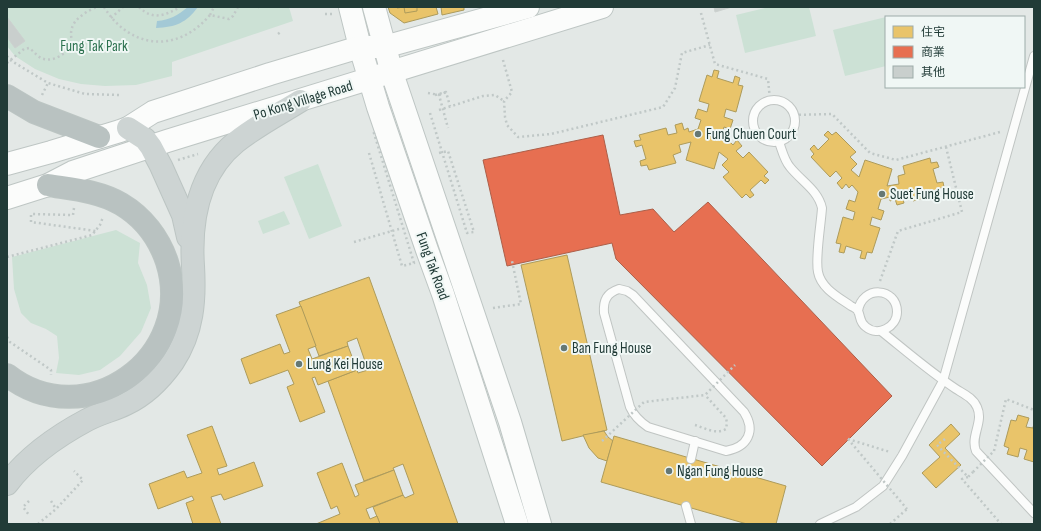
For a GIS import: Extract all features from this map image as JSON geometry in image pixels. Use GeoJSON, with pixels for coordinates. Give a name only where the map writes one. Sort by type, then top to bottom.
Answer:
{"type":"FeatureCollection","features":[{"type":"Feature","properties":{"kind":"highway"},"geometry":{"type":"LineString","coordinates":[[7,96],[34,112],[99,137]]}},
{"type":"Feature","properties":{"kind":"highway"},"geometry":{"type":"LineString","coordinates":[[7,375],[24,386],[50,395],[77,396],[92,394],[107,389],[132,375],[150,358],[164,336],[171,310],[173,297],[172,283],[164,254],[158,242],[142,220],[120,204],[108,198],[96,194],[48,185]]}},
{"type":"Feature","properties":{"kind":"main road","name":"Fung Tak Road"},"geometry":{"type":"LineString","coordinates":[[350,7],[378,107],[426,250],[443,294],[517,524]]}},
{"type":"Feature","properties":{"kind":"main road","name":"Fung Tak Road"},"geometry":{"type":"LineString","coordinates":[[374,7],[392,73],[510,422],[540,524]]}},
{"type":"Feature","properties":{"kind":"main road"},"geometry":{"type":"LineString","coordinates":[[7,164],[128,128],[152,112],[360,47],[384,47],[528,7]]}},
{"type":"Feature","properties":{"kind":"main road","name":"Po Kong Village Road"},"geometry":{"type":"LineString","coordinates":[[7,198],[48,185],[73,172],[602,7]]}},
{"type":"Feature","properties":{"kind":"main road"},"geometry":{"type":"LineString","coordinates":[[7,484],[22,467],[45,446],[88,419],[137,398],[146,392],[164,373],[182,347],[191,318],[194,286],[192,236],[196,210],[206,182],[218,161],[236,142],[300,101]]}},
{"type":"Feature","properties":{"kind":"main road"},"geometry":{"type":"LineString","coordinates":[[128,128],[145,139],[161,166],[183,215],[192,253]]}},
{"type":"Feature","properties":{"kind":"lane"},"geometry":{"type":"LineString","coordinates":[[820,524],[856,507],[883,486],[902,456],[943,381],[1034,59]]}},
{"type":"Feature","properties":{"kind":"lane"},"geometry":{"type":"LineString","coordinates":[[770,100],[782,102],[792,110],[794,115],[794,129],[779,142],[772,142],[760,137],[756,132],[754,125],[755,112],[764,102],[770,100]]}},
{"type":"Feature","properties":{"kind":"lane"},"geometry":{"type":"LineString","coordinates":[[779,142],[790,167],[816,194],[820,201],[822,208],[817,263],[821,281],[827,288],[858,311]]}},
{"type":"Feature","properties":{"kind":"lane"},"geometry":{"type":"LineString","coordinates":[[619,289],[627,291],[633,295],[744,412],[749,420],[750,428],[748,437],[743,444],[735,449],[726,451],[695,441],[648,427],[633,415],[604,313],[603,305],[606,297],[612,292],[619,289]]}},
{"type":"Feature","properties":{"kind":"lane"},"geometry":{"type":"LineString","coordinates":[[876,292],[888,295],[892,299],[897,311],[894,322],[888,328],[881,331],[870,330],[865,327],[859,317],[858,311],[861,301],[865,296],[876,292]]}},
{"type":"Feature","properties":{"kind":"lane"},"geometry":{"type":"LineString","coordinates":[[881,331],[943,381],[976,403],[979,414],[974,443],[976,451],[1034,513]]}},
{"type":"Feature","properties":{"kind":"lane"},"geometry":{"type":"LineString","coordinates":[[691,459],[695,441]]}},
{"type":"Feature","properties":{"kind":"lane"},"geometry":{"type":"LineString","coordinates":[[686,506],[691,524]]}},
{"type":"Feature","properties":{"kind":"path"},"geometry":{"type":"LineString","coordinates":[[7,63],[24,49],[29,48],[44,60],[51,60],[59,57],[70,45],[74,22],[87,12],[98,7]]}},
{"type":"Feature","properties":{"kind":"path"},"geometry":{"type":"LineString","coordinates":[[104,7],[111,18],[126,32],[138,38],[155,42],[174,40],[184,36],[203,24],[214,7]]}},
{"type":"Feature","properties":{"kind":"path"},"geometry":{"type":"LineString","coordinates":[[111,18],[124,7]]}},
{"type":"Feature","properties":{"kind":"path"},"geometry":{"type":"LineString","coordinates":[[139,7],[144,12],[157,16],[167,14],[180,7]]}},
{"type":"Feature","properties":{"kind":"path"},"geometry":{"type":"LineString","coordinates":[[210,15],[229,19],[233,16],[238,7]]}},
{"type":"Feature","properties":{"kind":"path"},"geometry":{"type":"LineString","coordinates":[[701,13],[715,64],[768,79],[770,100]]}},
{"type":"Feature","properties":{"kind":"path"},"geometry":{"type":"LineString","coordinates":[[278,34],[282,31]]}},
{"type":"Feature","properties":{"kind":"path"},"geometry":{"type":"LineString","coordinates":[[503,60],[512,92],[504,101],[505,117],[507,125],[518,137],[551,134],[662,107],[675,88],[682,53],[710,45]]}},
{"type":"Feature","properties":{"kind":"path"},"geometry":{"type":"LineString","coordinates":[[7,56],[10,60],[48,83],[85,94],[120,95]]}},
{"type":"Feature","properties":{"kind":"path"},"geometry":{"type":"LineString","coordinates":[[46,89],[48,83]]}},
{"type":"Feature","properties":{"kind":"path"},"geometry":{"type":"LineString","coordinates":[[428,93],[437,95],[446,92],[450,106]]}},
{"type":"Feature","properties":{"kind":"path"},"geometry":{"type":"LineString","coordinates":[[437,95],[448,128]]}},
{"type":"Feature","properties":{"kind":"path"},"geometry":{"type":"LineString","coordinates":[[439,110],[483,96],[495,95],[504,101]]}},
{"type":"Feature","properties":{"kind":"path"},"geometry":{"type":"LineString","coordinates":[[430,113],[467,233],[474,232],[448,151],[436,154]]}},
{"type":"Feature","properties":{"kind":"path"},"geometry":{"type":"LineString","coordinates":[[794,115],[832,114],[870,153],[896,160],[1014,128]]}},
{"type":"Feature","properties":{"kind":"path"},"geometry":{"type":"LineString","coordinates":[[369,153],[402,266],[414,263],[373,130]]}},
{"type":"Feature","properties":{"kind":"path"},"geometry":{"type":"LineString","coordinates":[[876,292],[898,231],[962,212],[946,147]]}},
{"type":"Feature","properties":{"kind":"path"},"geometry":{"type":"LineString","coordinates":[[69,215],[31,214],[31,222],[96,231]]}},
{"type":"Feature","properties":{"kind":"path"},"geometry":{"type":"LineString","coordinates":[[7,257],[92,235],[100,226],[105,214]]}},
{"type":"Feature","properties":{"kind":"path"},"geometry":{"type":"LineString","coordinates":[[354,242],[408,227]]}},
{"type":"Feature","properties":{"kind":"path"},"geometry":{"type":"LineString","coordinates":[[493,308],[521,304],[512,261]]}},
{"type":"Feature","properties":{"kind":"path"},"geometry":{"type":"LineString","coordinates":[[7,337],[10,342],[51,370],[50,381]]}},
{"type":"Feature","properties":{"kind":"path"},"geometry":{"type":"LineString","coordinates":[[602,441],[644,402],[704,395],[735,365]]}},
{"type":"Feature","properties":{"kind":"path"},"geometry":{"type":"LineString","coordinates":[[695,425],[714,431],[722,431],[726,429],[726,418],[704,395]]}},
{"type":"Feature","properties":{"kind":"path"},"geometry":{"type":"LineString","coordinates":[[1001,524],[962,478],[968,477],[994,451],[1006,400],[1034,410]]}},
{"type":"Feature","properties":{"kind":"path"},"geometry":{"type":"LineString","coordinates":[[890,524],[907,510],[848,439],[902,456]]}},
{"type":"Feature","properties":{"kind":"path"},"geometry":{"type":"LineString","coordinates":[[945,439],[937,445],[968,477]]}},
{"type":"Feature","properties":{"kind":"path"},"geometry":{"type":"LineString","coordinates":[[38,524],[56,509],[83,480],[74,471]]}},
{"type":"Feature","properties":{"kind":"path"},"geometry":{"type":"LineString","coordinates":[[29,501],[23,507],[29,515]]}},
{"type":"Feature","properties":{"kind":"path"},"geometry":{"type":"LineString","coordinates":[[51,501],[56,509]]}},
{"type":"Feature","properties":{"kind":"green space","name":"Fung Tak Park"},"geometry":{"type":"Polygon","coordinates":[[[7,7],[289,7],[293,21],[172,62],[172,76],[136,85],[105,86],[81,84],[59,79],[35,69],[15,56],[7,46],[7,7]]]}},
{"type":"Feature","properties":{"kind":"green space"},"geometry":{"type":"Polygon","coordinates":[[[769,7],[809,7],[816,36],[745,53],[736,15],[769,7]]]}},
{"type":"Feature","properties":{"kind":"green space"},"geometry":{"type":"Polygon","coordinates":[[[885,17],[885,66],[845,76],[833,30],[885,17]]]}},
{"type":"Feature","properties":{"kind":"green space"},"geometry":{"type":"Polygon","coordinates":[[[318,164],[342,226],[309,239],[284,177],[318,164]]]}},
{"type":"Feature","properties":{"kind":"green space"},"geometry":{"type":"Polygon","coordinates":[[[284,211],[290,224],[263,234],[258,221],[284,211]]]}},
{"type":"Feature","properties":{"kind":"green space"},"geometry":{"type":"Polygon","coordinates":[[[116,230],[140,243],[138,263],[147,285],[151,308],[141,332],[120,356],[100,370],[79,375],[56,373],[59,358],[57,336],[46,329],[31,323],[21,313],[14,289],[12,257],[116,230]]]}},
{"type":"Feature","properties":{"kind":"water"},"geometry":{"type":"Polygon","coordinates":[[[188,7],[198,7],[189,17],[180,23],[169,27],[156,28],[157,21],[174,17],[188,7]]]}},
{"type":"Feature","properties":{"kind":"building: 住宅"},"geometry":{"type":"Polygon","coordinates":[[[388,7],[436,7],[438,14],[404,23],[390,13],[388,7]]]}},
{"type":"Feature","properties":{"kind":"building: 住宅"},"geometry":{"type":"Polygon","coordinates":[[[404,7],[417,7],[417,11],[405,13],[404,7]]]}},
{"type":"Feature","properties":{"kind":"building: 住宅"},"geometry":{"type":"Polygon","coordinates":[[[441,7],[464,7],[464,10],[442,15],[441,7]]]}},
{"type":"Feature","properties":{"kind":"building: 住宅","name":"Fung Chuen Court"},"geometry":{"type":"Polygon","coordinates":[[[714,70],[719,71],[717,78],[733,83],[735,76],[740,78],[738,85],[743,86],[736,112],[726,109],[724,117],[733,120],[730,129],[724,127],[721,136],[726,144],[729,141],[733,145],[737,140],[742,146],[736,151],[743,158],[749,152],[768,172],[764,176],[769,180],[765,184],[761,180],[750,190],[754,195],[750,198],[746,194],[742,198],[723,177],[729,172],[722,165],[728,159],[719,152],[714,169],[686,160],[691,142],[679,145],[681,152],[673,155],[676,163],[649,170],[647,165],[641,166],[640,161],[646,159],[642,145],[636,147],[634,141],[641,140],[639,135],[666,128],[668,135],[677,133],[675,125],[682,123],[684,130],[688,128],[689,132],[698,129],[701,120],[695,118],[698,109],[707,112],[709,104],[699,101],[707,75],[712,77],[714,70]]]}},
{"type":"Feature","properties":{"kind":"building: 住宅","name":"Suet Fung House"},"geometry":{"type":"Polygon","coordinates":[[[828,131],[832,135],[836,132],[856,152],[850,157],[857,164],[851,170],[859,177],[865,160],[892,169],[887,186],[899,184],[898,176],[905,174],[903,166],[930,158],[931,163],[937,162],[939,167],[933,169],[937,183],[943,182],[944,187],[938,189],[940,193],[913,201],[911,193],[902,196],[904,203],[897,205],[895,199],[890,201],[890,197],[881,199],[878,209],[884,211],[881,220],[872,217],[870,225],[880,228],[872,253],[867,252],[865,259],[860,258],[862,251],[846,246],[844,253],[839,252],[841,244],[836,243],[843,217],[853,220],[855,212],[846,209],[849,200],[855,202],[858,192],[852,185],[849,188],[846,184],[842,189],[837,183],[842,178],[836,171],[830,177],[811,157],[814,154],[810,149],[814,145],[818,150],[829,139],[824,135],[828,131]]]}},
{"type":"Feature","properties":{"kind":"building: 住宅","name":"Ban Fung House"},"geometry":{"type":"Polygon","coordinates":[[[567,255],[607,430],[562,441],[521,265],[567,255]]]}},
{"type":"Feature","properties":{"kind":"building: 住宅"},"geometry":{"type":"Polygon","coordinates":[[[369,277],[458,524],[380,524],[373,507],[403,495],[405,498],[414,494],[403,464],[393,468],[394,470],[364,481],[328,381],[357,370],[358,373],[368,370],[357,338],[347,342],[348,346],[319,356],[299,302],[369,277]]]}},
{"type":"Feature","properties":{"kind":"building: 住宅","name":"Lung Kei House"},"geometry":{"type":"Polygon","coordinates":[[[301,306],[316,346],[308,349],[312,359],[348,346],[357,370],[318,385],[315,377],[312,378],[325,412],[300,422],[287,387],[294,384],[288,370],[250,384],[241,359],[280,344],[284,354],[290,352],[276,315],[301,306]]]}},
{"type":"Feature","properties":{"kind":"building: 住宅"},"geometry":{"type":"Polygon","coordinates":[[[1018,415],[1029,418],[1026,427],[1033,428],[1034,423],[1034,462],[1024,459],[1027,450],[1020,448],[1018,457],[1007,454],[1009,448],[1004,446],[1011,420],[1016,421],[1018,415]]]}},
{"type":"Feature","properties":{"kind":"building: 住宅"},"geometry":{"type":"Polygon","coordinates":[[[951,424],[960,434],[945,448],[961,465],[936,488],[922,473],[940,457],[929,445],[951,424]]]}},
{"type":"Feature","properties":{"kind":"building: 住宅"},"geometry":{"type":"Polygon","coordinates":[[[212,426],[227,466],[217,469],[219,475],[254,462],[263,486],[224,500],[221,494],[211,497],[221,524],[193,524],[186,503],[194,500],[192,496],[158,509],[149,484],[184,471],[187,478],[202,473],[187,435],[212,426]]]}},
{"type":"Feature","properties":{"kind":"building: 住宅"},"geometry":{"type":"Polygon","coordinates":[[[604,431],[613,441],[607,461],[598,458],[589,448],[583,435],[604,431]]]}},
{"type":"Feature","properties":{"kind":"building: 住宅","name":"Ngan Fung House"},"geometry":{"type":"Polygon","coordinates":[[[614,436],[786,486],[776,524],[747,524],[601,482],[614,436]]]}},
{"type":"Feature","properties":{"kind":"building: 住宅"},"geometry":{"type":"Polygon","coordinates":[[[342,463],[355,497],[359,495],[355,485],[394,470],[403,495],[366,509],[370,519],[377,516],[380,524],[316,524],[340,514],[337,506],[331,509],[317,473],[342,463]]]}},
{"type":"Feature","properties":{"kind":"building: 商業"},"geometry":{"type":"Polygon","coordinates":[[[603,135],[620,215],[653,209],[674,232],[708,202],[892,396],[822,466],[616,259],[612,243],[507,266],[483,160],[603,135]]]}},
{"type":"Feature","properties":{"kind":"building: 其他"},"geometry":{"type":"Polygon","coordinates":[[[714,7],[732,7],[715,12],[714,7]]]}},
{"type":"Feature","properties":{"kind":"building: 其他"},"geometry":{"type":"Polygon","coordinates":[[[7,17],[25,41],[15,48],[7,37],[7,17]]]}},
{"type":"Feature","properties":{"kind":"place","name":"Fung Chuen Court"},"geometry":{"type":"Point","coordinates":[698,134]}},
{"type":"Feature","properties":{"kind":"place","name":"Suet Fung House"},"geometry":{"type":"Point","coordinates":[882,194]}},
{"type":"Feature","properties":{"kind":"place","name":"Ban Fung House"},"geometry":{"type":"Point","coordinates":[564,348]}},
{"type":"Feature","properties":{"kind":"place","name":"Lung Kei House"},"geometry":{"type":"Point","coordinates":[299,364]}},
{"type":"Feature","properties":{"kind":"place","name":"Ngan Fung House"},"geometry":{"type":"Point","coordinates":[669,471]}}]}
